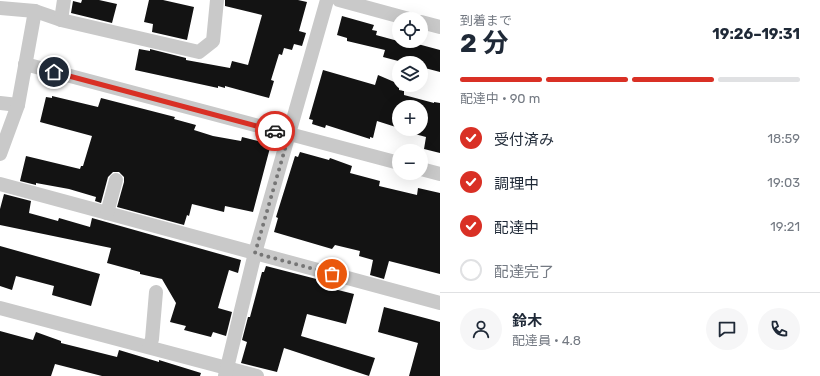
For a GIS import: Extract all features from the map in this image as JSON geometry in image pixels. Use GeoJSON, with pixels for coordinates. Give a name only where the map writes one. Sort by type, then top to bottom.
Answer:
{"type":"FeatureCollection","features":[{"type":"Feature","properties":{"kind":"street"},"geometry":{"type":"LineString","coordinates":[[61,20],[64,0]]}},
{"type":"Feature","properties":{"kind":"street"},"geometry":{"type":"LineString","coordinates":[[0,8],[35,11],[61,20],[199,52],[213,41],[217,0]]}},
{"type":"Feature","properties":{"kind":"street"},"geometry":{"type":"LineString","coordinates":[[226,372],[255,253],[327,0]]}},
{"type":"Feature","properties":{"kind":"street"},"geometry":{"type":"LineString","coordinates":[[339,0],[392,14]]}},
{"type":"Feature","properties":{"kind":"street"},"geometry":{"type":"LineString","coordinates":[[0,154],[18,105],[35,11]]}},
{"type":"Feature","properties":{"kind":"street"},"geometry":{"type":"LineString","coordinates":[[428,24],[440,27]]}},
{"type":"Feature","properties":{"kind":"street"},"geometry":{"type":"LineString","coordinates":[[25,64],[392,161]]}},
{"type":"Feature","properties":{"kind":"street"},"geometry":{"type":"LineString","coordinates":[[0,103],[18,105]]}},
{"type":"Feature","properties":{"kind":"street"},"geometry":{"type":"LineString","coordinates":[[428,171],[440,174]]}},
{"type":"Feature","properties":{"kind":"street"},"geometry":{"type":"LineString","coordinates":[[107,213],[116,180]]}},
{"type":"Feature","properties":{"kind":"street"},"geometry":{"type":"LineString","coordinates":[[0,184],[440,303]]}},
{"type":"Feature","properties":{"kind":"street"},"geometry":{"type":"LineString","coordinates":[[149,347],[152,339],[156,292]]}},
{"type":"Feature","properties":{"kind":"street"},"geometry":{"type":"LineString","coordinates":[[0,308],[149,347],[226,372],[257,376]]}},
{"type":"Feature","properties":{"kind":"building"},"geometry":{"type":"Polygon","coordinates":[[[82,0],[99,0],[117,4],[112,23],[71,13],[73,1],[81,3],[82,0]]]}},
{"type":"Feature","properties":{"kind":"building"},"geometry":{"type":"Polygon","coordinates":[[[149,0],[163,0],[194,7],[187,40],[152,32],[153,24],[144,22],[149,0]]]}},
{"type":"Feature","properties":{"kind":"building"},"geometry":{"type":"Polygon","coordinates":[[[225,0],[298,0],[307,2],[299,31],[306,33],[302,46],[294,44],[292,50],[284,48],[282,55],[279,54],[271,80],[274,81],[269,98],[225,86],[225,88],[218,86],[218,88],[135,70],[139,49],[150,51],[150,49],[186,58],[186,60],[230,68],[232,61],[248,65],[262,15],[225,6],[225,0]]]}},
{"type":"Feature","properties":{"kind":"building"},"geometry":{"type":"Polygon","coordinates":[[[342,16],[374,25],[372,30],[377,31],[376,35],[392,39],[392,48],[428,48],[428,47],[440,50],[440,72],[428,69],[428,56],[392,56],[392,59],[383,57],[385,50],[347,41],[347,38],[337,35],[342,16]]]}},
{"type":"Feature","properties":{"kind":"building"},"geometry":{"type":"Polygon","coordinates":[[[323,70],[375,85],[378,75],[392,81],[392,92],[404,92],[404,95],[423,100],[392,100],[392,126],[377,121],[373,138],[370,137],[370,139],[326,125],[325,128],[312,124],[313,120],[309,119],[323,70]]]}},
{"type":"Feature","properties":{"kind":"building"},"geometry":{"type":"Polygon","coordinates":[[[52,96],[98,107],[101,98],[175,117],[174,119],[196,125],[194,130],[213,136],[241,141],[242,137],[271,144],[253,212],[225,206],[224,212],[192,204],[189,216],[187,215],[184,225],[117,207],[124,182],[124,177],[119,172],[113,172],[108,177],[101,203],[95,201],[96,197],[69,189],[36,183],[36,185],[20,181],[26,156],[80,169],[81,166],[83,166],[92,136],[40,122],[46,97],[52,98],[52,96]]]}},
{"type":"Feature","properties":{"kind":"building"},"geometry":{"type":"Polygon","coordinates":[[[428,101],[440,103],[440,153],[428,150],[428,144],[425,144],[426,137],[422,136],[428,136],[428,101]]]}},
{"type":"Feature","properties":{"kind":"building"},"geometry":{"type":"Polygon","coordinates":[[[300,152],[329,160],[330,158],[352,166],[350,173],[380,181],[379,186],[417,195],[418,188],[440,193],[440,274],[389,261],[384,279],[370,275],[373,260],[359,256],[360,251],[335,245],[332,249],[274,232],[278,218],[276,217],[295,156],[298,157],[300,152]]]}},
{"type":"Feature","properties":{"kind":"building"},"geometry":{"type":"Polygon","coordinates":[[[4,194],[31,201],[29,213],[58,221],[59,218],[90,227],[92,218],[241,260],[238,273],[229,270],[218,308],[232,312],[226,336],[213,332],[211,337],[184,330],[186,326],[170,322],[176,303],[162,279],[140,274],[140,272],[107,263],[111,248],[0,225],[0,209],[4,194]]]}},
{"type":"Feature","properties":{"kind":"building"},"geometry":{"type":"Polygon","coordinates":[[[0,246],[100,274],[91,306],[52,295],[54,286],[16,276],[12,290],[0,286],[0,246]]]}},
{"type":"Feature","properties":{"kind":"building"},"geometry":{"type":"Polygon","coordinates":[[[266,266],[328,282],[326,287],[354,294],[346,324],[307,314],[301,336],[375,358],[369,376],[284,348],[277,372],[241,363],[247,342],[242,340],[262,272],[264,272],[266,266]]]}},
{"type":"Feature","properties":{"kind":"building"},"geometry":{"type":"Polygon","coordinates":[[[384,307],[440,322],[440,376],[409,376],[418,343],[378,332],[384,307]]]}},
{"type":"Feature","properties":{"kind":"building"},"geometry":{"type":"Polygon","coordinates":[[[0,331],[33,340],[36,332],[61,341],[61,343],[117,357],[119,350],[201,373],[200,376],[102,376],[55,364],[51,376],[0,376],[0,331]]]}},
{"type":"Feature","properties":{"kind":"way so far"},"geometry":{"type":"LineString","coordinates":[[275,131],[289,135],[255,253],[332,274]]}},
{"type":"Feature","properties":{"kind":"route"},"geometry":{"type":"LineString","coordinates":[[54,72],[275,131]]}}]}
